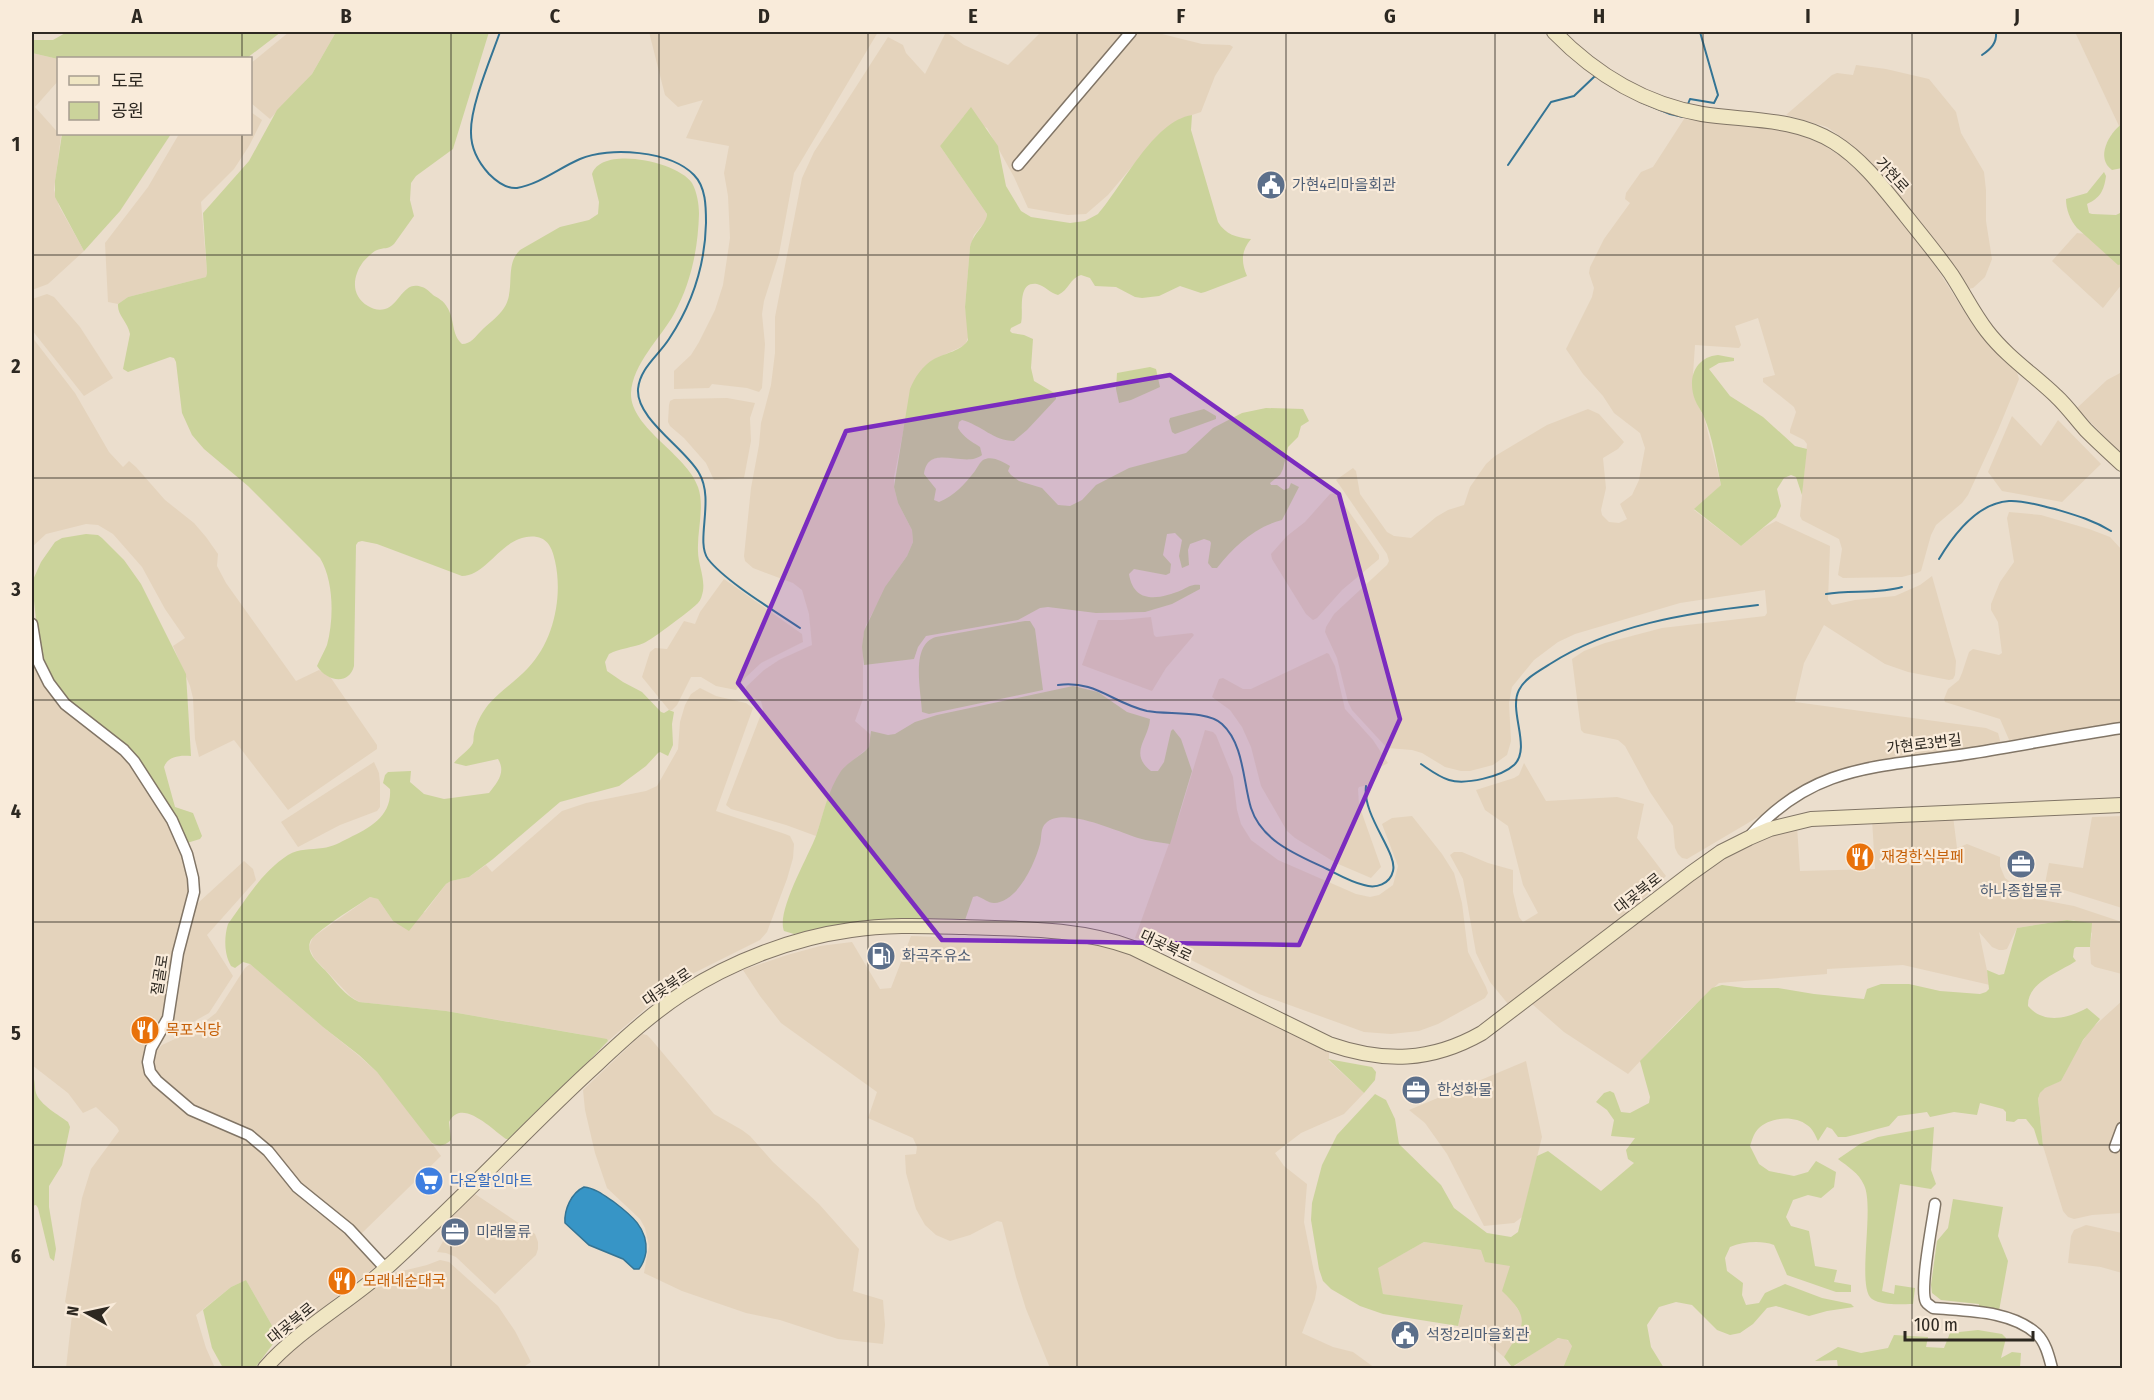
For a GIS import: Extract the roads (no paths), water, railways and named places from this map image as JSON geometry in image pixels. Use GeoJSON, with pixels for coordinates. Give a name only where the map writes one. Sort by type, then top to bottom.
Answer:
{"type":"FeatureCollection","features":[{"type":"Feature","properties":{"kind":"street"},"geometry":{"type":"LineString","coordinates":[[1018,165],[1131,32]]}},
{"type":"Feature","properties":{"kind":"street","name":"가현로"},"geometry":{"type":"LineString","coordinates":[[1554,32],[1587,63],[1620,84],[1656,102],[1704,114],[1782,123],[1810,130],[1833,142],[1855,159],[1876,180],[1950,272],[1986,330],[2008,356],[2056,396],[2122,464]]}},
{"type":"Feature","properties":{"kind":"street","name":"절골로"},"geometry":{"type":"LineString","coordinates":[[32,624],[38,661],[50,683],[65,704],[124,750],[134,761],[172,820],[187,854],[194,892],[180,944],[168,1018],[152,1048],[148,1062],[150,1072],[164,1088],[191,1110],[249,1135],[268,1151],[297,1187],[350,1229],[386,1269]]}},
{"type":"Feature","properties":{"kind":"street","name":"가현로3번길"},"geometry":{"type":"LineString","coordinates":[[1749,838],[1780,807],[1834,776],[1880,765],[1971,753],[2122,728]]}},
{"type":"Feature","properties":{"kind":"street","name":"대곶북로"},"geometry":{"type":"LineString","coordinates":[[265,1368],[293,1341],[386,1269],[625,1038],[683,993],[716,974],[779,948],[833,933],[884,926],[1077,933],[1108,939],[1133,948],[1329,1044],[1354,1053],[1375,1057],[1401,1057],[1443,1051],[1463,1044],[1482,1033],[1690,874],[1721,852],[1770,828],[1825,817],[2122,805]]}},
{"type":"Feature","properties":{"kind":"street"},"geometry":{"type":"LineString","coordinates":[[2115,1147],[2122,1128]]}},
{"type":"Feature","properties":{"kind":"street"},"geometry":{"type":"LineString","coordinates":[[1935,1204],[1926,1263],[1924,1291],[1926,1302],[1933,1308],[1996,1315],[2022,1323],[2038,1335],[2044,1344],[2052,1368]]}},
{"type":"Feature","properties":{"kind":"water"},"geometry":{"type":"Polygon","coordinates":[[[584,1187],[607,1197],[637,1223],[646,1243],[645,1256],[639,1269],[634,1269],[623,1259],[589,1245],[565,1223],[569,1202],[575,1193],[584,1187]]]}},
{"type":"Feature","properties":{"kind":"waterway"},"geometry":{"type":"LineString","coordinates":[[500,32],[477,96],[471,133],[472,145],[479,160],[498,182],[517,188],[542,179],[580,159],[592,155],[623,152],[639,153],[671,161],[684,167],[701,185],[706,223],[703,254],[696,284],[685,312],[665,345],[642,375],[638,389],[639,400],[662,433],[699,473],[705,495],[703,542],[708,559],[726,577],[800,628]]}},
{"type":"Feature","properties":{"kind":"waterway"},"geometry":{"type":"LineString","coordinates":[[1688,104],[1690,99],[1714,103],[1718,95],[1700,32]]}},
{"type":"Feature","properties":{"kind":"waterway"},"geometry":{"type":"LineString","coordinates":[[1982,55],[1993,45],[1996,32]]}},
{"type":"Feature","properties":{"kind":"waterway"},"geometry":{"type":"LineString","coordinates":[[1508,165],[1551,102],[1574,96],[1595,76],[1597,77]]}},
{"type":"Feature","properties":{"kind":"waterway"},"geometry":{"type":"LineString","coordinates":[[1641,102],[1683,117]]}},
{"type":"Feature","properties":{"kind":"waterway"},"geometry":{"type":"LineString","coordinates":[[1939,559],[1968,521],[1987,507],[2009,501],[2026,502],[2055,509],[2091,521],[2111,531]]}},
{"type":"Feature","properties":{"kind":"waterway"},"geometry":{"type":"LineString","coordinates":[[1826,594],[1902,587]]}},
{"type":"Feature","properties":{"kind":"waterway"},"geometry":{"type":"LineString","coordinates":[[1421,764],[1442,777],[1456,781],[1473,781],[1501,773],[1514,765],[1519,758],[1521,739],[1516,699],[1522,686],[1537,672],[1573,651],[1624,630],[1677,617],[1758,605]]}},
{"type":"Feature","properties":{"kind":"waterway"},"geometry":{"type":"LineString","coordinates":[[1058,685],[1083,686],[1147,711],[1197,715],[1222,724],[1235,742],[1251,808],[1263,830],[1282,846],[1304,858],[1350,880],[1373,886],[1389,879],[1393,871],[1393,863],[1369,809],[1366,786]]}},
{"type":"Feature","properties":{"kind":"place","name":"가현4리마을회관"},"geometry":{"type":"Point","coordinates":[1271,185]}},
{"type":"Feature","properties":{"kind":"place","name":"재경한식부페"},"geometry":{"type":"Point","coordinates":[1860,857]}},
{"type":"Feature","properties":{"kind":"place","name":"하나종합물류"},"geometry":{"type":"Point","coordinates":[2021,864]}},
{"type":"Feature","properties":{"kind":"place","name":"화곡주유소"},"geometry":{"type":"Point","coordinates":[881,956]}},
{"type":"Feature","properties":{"kind":"place","name":"목포식당"},"geometry":{"type":"Point","coordinates":[145,1030]}},
{"type":"Feature","properties":{"kind":"place","name":"한성화물"},"geometry":{"type":"Point","coordinates":[1416,1090]}},
{"type":"Feature","properties":{"kind":"place","name":"다온할인마트"},"geometry":{"type":"Point","coordinates":[429,1181]}},
{"type":"Feature","properties":{"kind":"place","name":"미래물류"},"geometry":{"type":"Point","coordinates":[455,1232]}},
{"type":"Feature","properties":{"kind":"place","name":"모래네순대국"},"geometry":{"type":"Point","coordinates":[342,1281]}},
{"type":"Feature","properties":{"kind":"place","name":"석정2리마을회관"},"geometry":{"type":"Point","coordinates":[1405,1335]}}]}
